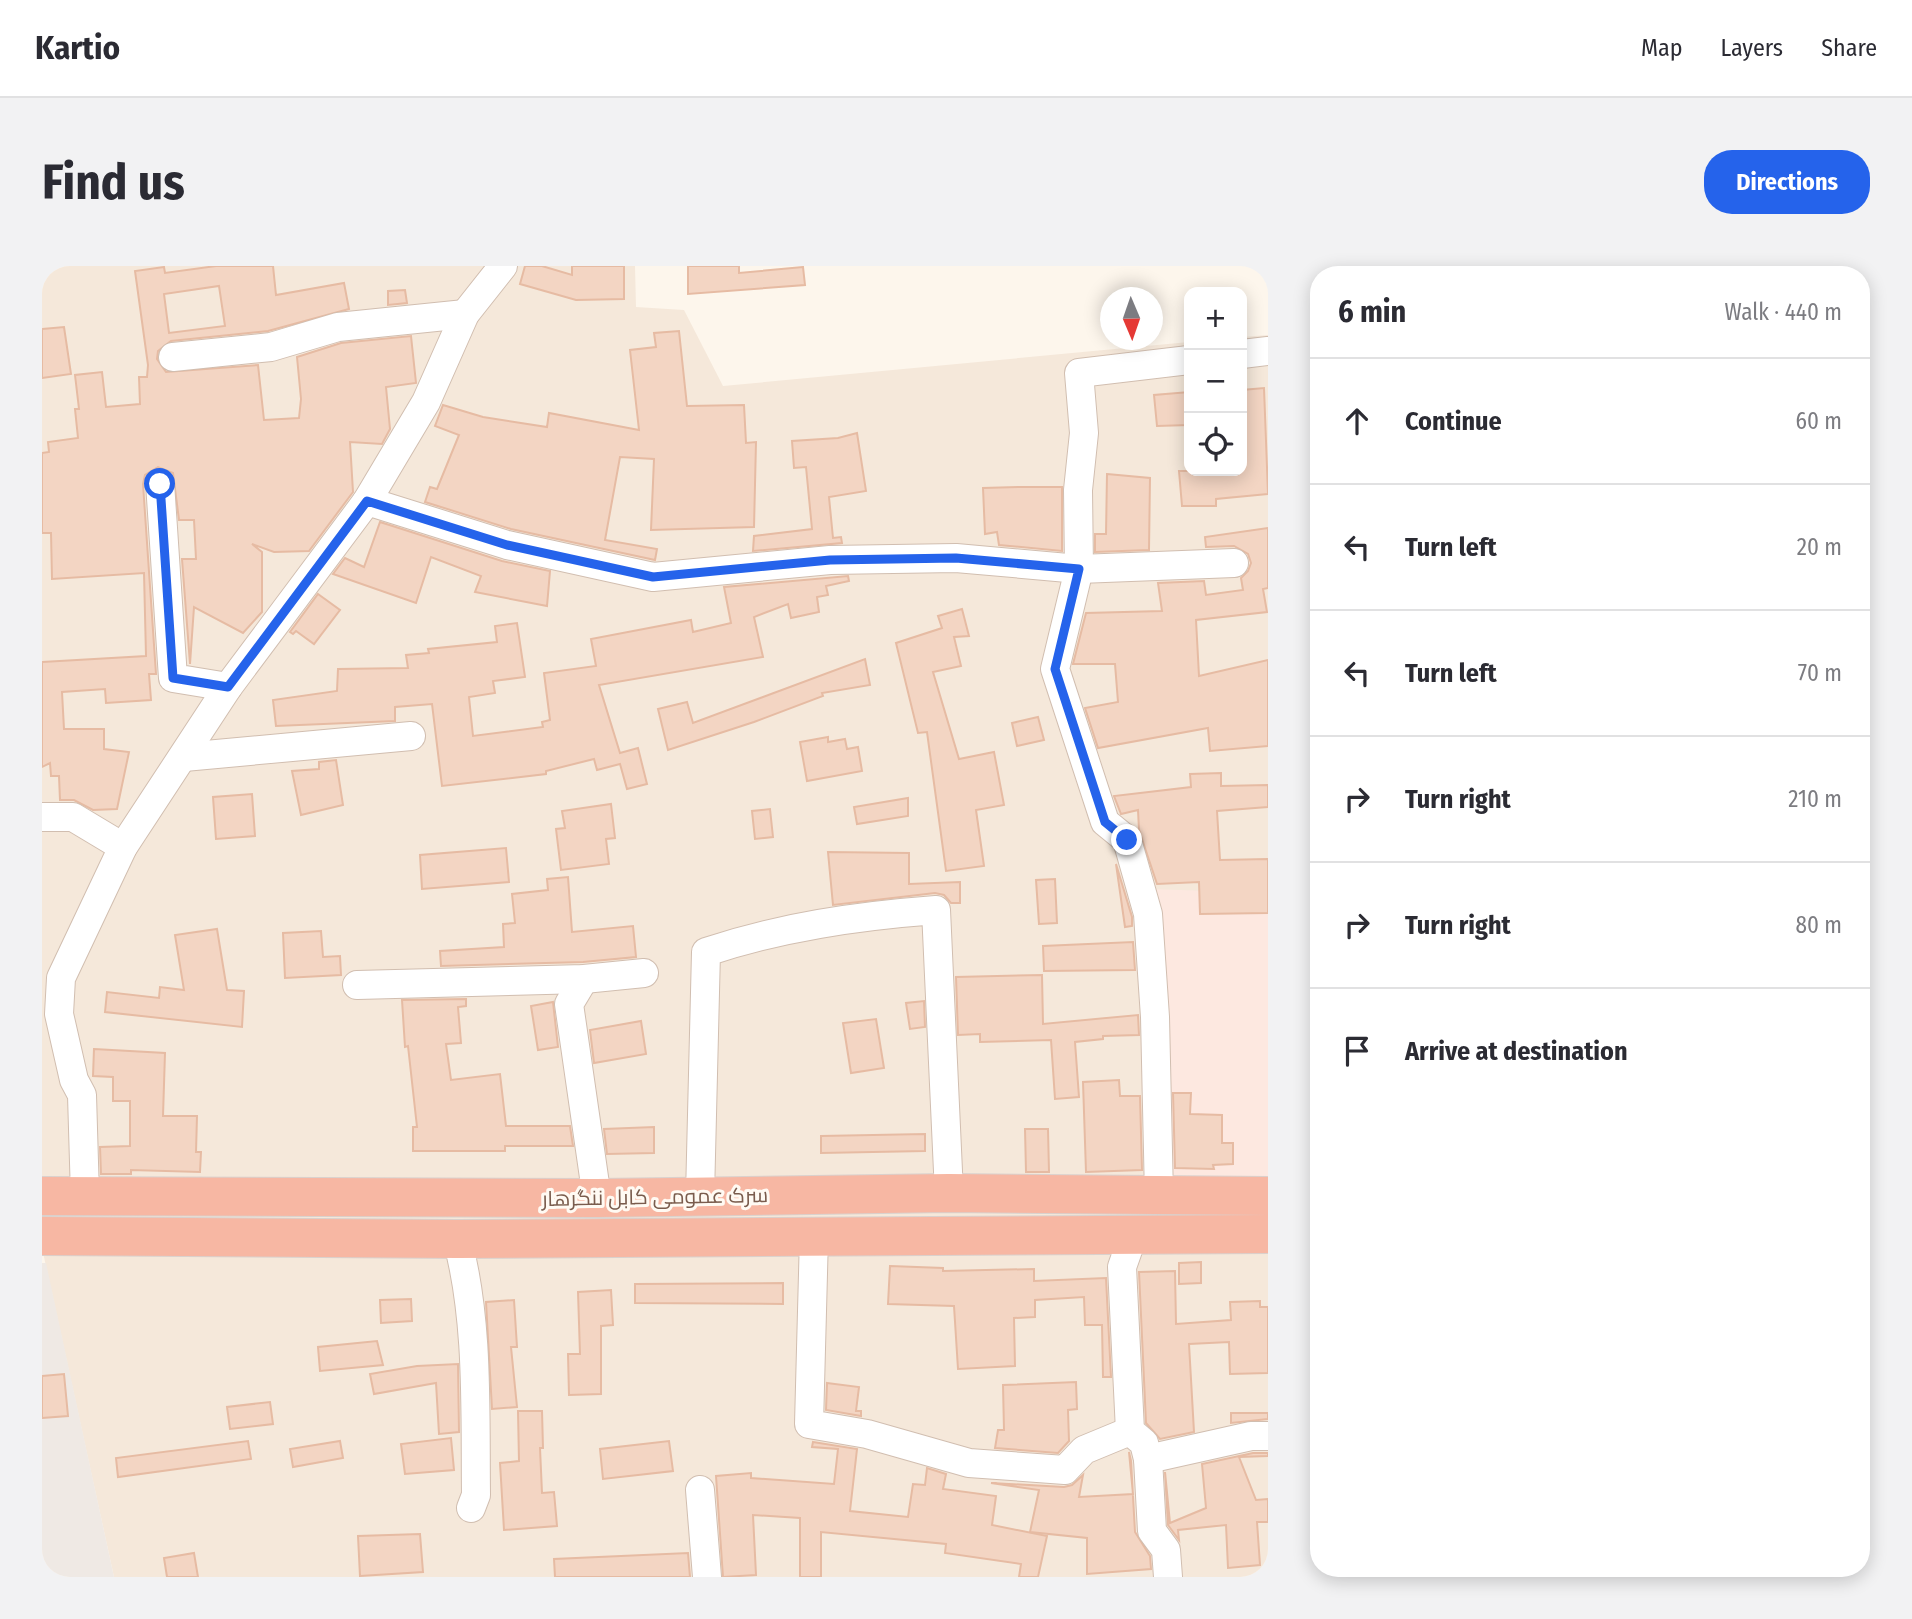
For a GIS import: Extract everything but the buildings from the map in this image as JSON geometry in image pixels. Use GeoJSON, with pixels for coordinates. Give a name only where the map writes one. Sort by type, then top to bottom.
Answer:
{"type":"FeatureCollection","features":[{"type":"Feature","properties":{"kind":"highway","name":"سرک عمومی کابل ننگرهار"},"geometry":{"type":"LineString","coordinates":[[42,1196],[597,1198],[948,1193],[1268,1196]]}},
{"type":"Feature","properties":{"kind":"highway","name":"سرک عمومی کابل ننگرهار"},"geometry":{"type":"LineString","coordinates":[[42,1236],[457,1239],[1268,1234]]}},
{"type":"Feature","properties":{"kind":"street"},"geometry":{"type":"LineString","coordinates":[[85,1196],[82,1095],[74,1080],[59,1014],[61,978],[123,847],[228,687],[367,501],[426,402],[464,314],[503,266]]}},
{"type":"Feature","properties":{"kind":"street"},"geometry":{"type":"LineString","coordinates":[[173,357],[271,347],[338,327],[464,314]]}},
{"type":"Feature","properties":{"kind":"street"},"geometry":{"type":"LineString","coordinates":[[1247,353],[1268,351]]}},
{"type":"Feature","properties":{"kind":"street"},"geometry":{"type":"LineString","coordinates":[[1159,1196],[1155,1017],[1148,914],[1127,840],[1105,822],[1055,669],[1079,569],[1078,490],[1084,433],[1079,373],[1184,361]]}},
{"type":"Feature","properties":{"kind":"street"},"geometry":{"type":"LineString","coordinates":[[160,484],[173,678],[228,687]]}},
{"type":"Feature","properties":{"kind":"street"},"geometry":{"type":"LineString","coordinates":[[367,501],[507,545],[653,577],[855,559],[956,558],[1079,569],[1234,563]]}},
{"type":"Feature","properties":{"kind":"street"},"geometry":{"type":"LineString","coordinates":[[184,757],[411,736]]}},
{"type":"Feature","properties":{"kind":"street"},"geometry":{"type":"LineString","coordinates":[[42,817],[73,817],[123,847]]}},
{"type":"Feature","properties":{"kind":"street"},"geometry":{"type":"LineString","coordinates":[[700,1196],[706,952],[758,935],[856,916],[936,910],[948,1193]]}},
{"type":"Feature","properties":{"kind":"street"},"geometry":{"type":"LineString","coordinates":[[358,985],[584,979],[644,973]]}},
{"type":"Feature","properties":{"kind":"street"},"geometry":{"type":"LineString","coordinates":[[584,979],[569,1004],[597,1198]]}},
{"type":"Feature","properties":{"kind":"street"},"geometry":{"type":"LineString","coordinates":[[1134,1233],[1122,1267],[1130,1431],[1144,1443],[1148,1459],[1152,1531],[1166,1550],[1168,1577]]}},
{"type":"Feature","properties":{"kind":"street"},"geometry":{"type":"LineString","coordinates":[[814,1236],[809,1424],[867,1434],[969,1463],[1065,1470],[1084,1450],[1130,1431]]}},
{"type":"Feature","properties":{"kind":"street"},"geometry":{"type":"LineString","coordinates":[[457,1239],[465,1271],[475,1402],[476,1494],[471,1508]]}},
{"type":"Feature","properties":{"kind":"street"},"geometry":{"type":"LineString","coordinates":[[1148,1459],[1251,1436],[1268,1436]]}},
{"type":"Feature","properties":{"kind":"street"},"geometry":{"type":"LineString","coordinates":[[700,1490],[706,1577]]}},
{"type":"Feature","properties":{"kind":"shaded area"},"geometry":{"type":"Polygon","coordinates":[[[42,266],[635,266],[636,307],[684,310],[723,386],[1104,350],[1163,350],[1163,344],[1184,342],[1184,476],[1247,476],[1247,337],[1268,335],[1268,1577],[114,1577],[42,1248],[42,266]]]}},
{"type":"Feature","properties":{"kind":"shaded area"},"geometry":{"type":"Polygon","coordinates":[[[1150,889],[1268,893],[1268,1184],[1170,1189],[1150,889]]]}},
{"type":"Feature","properties":{"kind":"shaded area"},"geometry":{"type":"Polygon","coordinates":[[[42,1263],[46,1263],[114,1577],[42,1577],[42,1263]]]}},
{"type":"Feature","properties":{"kind":"route"},"geometry":{"type":"LineString","coordinates":[[160,484],[173,678],[180,682],[228,687],[367,501],[507,545],[653,577],[830,560],[956,558],[1079,569],[1055,669],[1105,822],[1127,840]]}}]}
